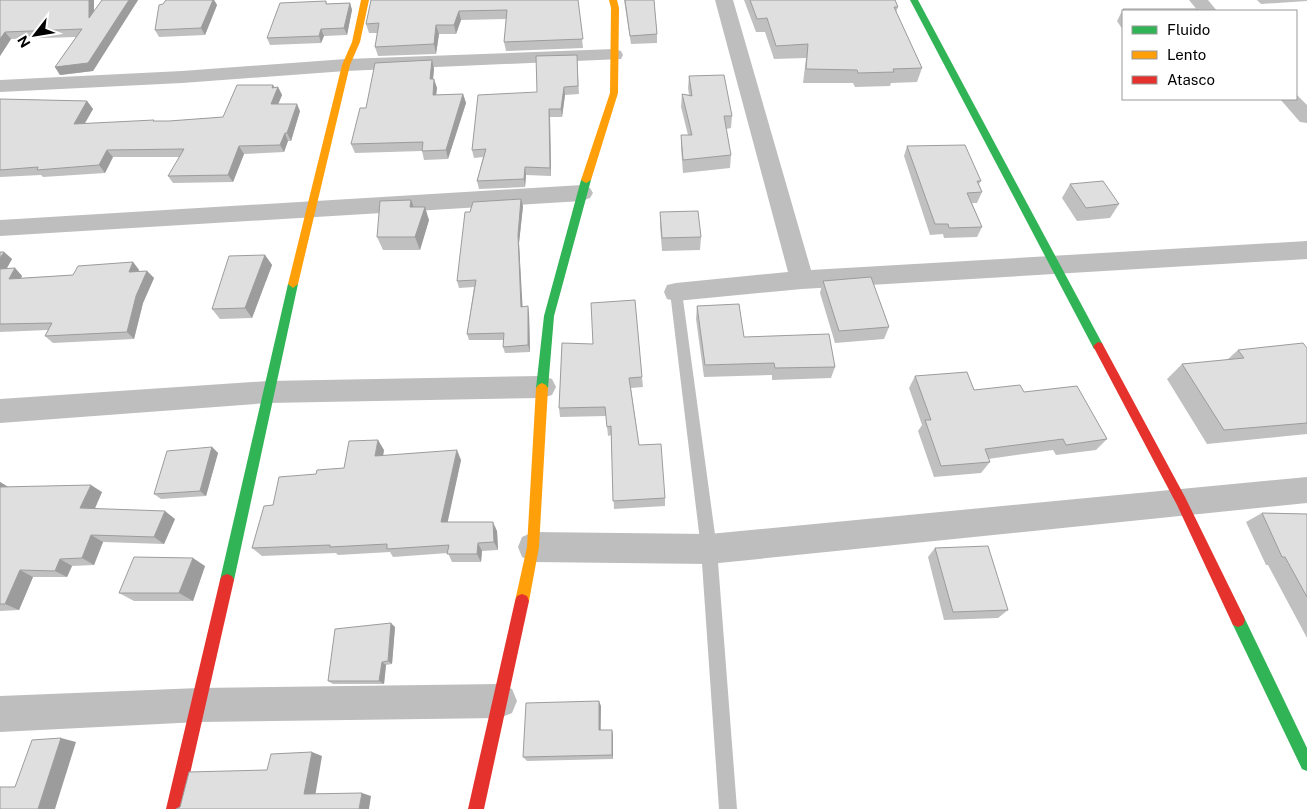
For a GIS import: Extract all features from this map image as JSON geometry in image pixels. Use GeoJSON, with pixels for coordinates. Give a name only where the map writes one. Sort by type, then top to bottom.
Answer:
{"type":"FeatureCollection","features":[{"type":"Feature","properties":{"kind":"street"},"geometry":{"type":"LineString","coordinates":[[174,809],[310,208],[346,65],[356,42],[365,0]]}},
{"type":"Feature","properties":{"kind":"street"},"geometry":{"type":"LineString","coordinates":[[476,809],[533,547],[542,387],[549,316],[582,193],[614,93],[615,8],[613,0]]}},
{"type":"Feature","properties":{"kind":"street"},"geometry":{"type":"LineString","coordinates":[[724,0],[802,280]]}},
{"type":"Feature","properties":{"kind":"street"},"geometry":{"type":"LineString","coordinates":[[914,0],[1181,501],[1307,764]]}},
{"type":"Feature","properties":{"kind":"street"},"geometry":{"type":"LineString","coordinates":[[1198,0],[1207,10]]}},
{"type":"Feature","properties":{"kind":"street"},"geometry":{"type":"LineString","coordinates":[[0,86],[182,77],[346,65],[614,55]]}},
{"type":"Feature","properties":{"kind":"street"},"geometry":{"type":"LineString","coordinates":[[1291,100],[1307,117]]}},
{"type":"Feature","properties":{"kind":"street"},"geometry":{"type":"LineString","coordinates":[[0,228],[582,193]]}},
{"type":"Feature","properties":{"kind":"street"},"geometry":{"type":"LineString","coordinates":[[676,292],[802,280],[1307,250]]}},
{"type":"Feature","properties":{"kind":"street"},"geometry":{"type":"LineString","coordinates":[[0,412],[268,392],[542,387]]}},
{"type":"Feature","properties":{"kind":"street"},"geometry":{"type":"LineString","coordinates":[[533,547],[709,549],[1307,490]]}},
{"type":"Feature","properties":{"kind":"street"},"geometry":{"type":"LineString","coordinates":[[0,714],[199,705],[500,701]]}},
{"type":"Feature","properties":{"kind":"lane"},"geometry":{"type":"LineString","coordinates":[[676,292],[709,549],[728,809]]}},
{"type":"Feature","properties":{"kind":"building"},"geometry":{"type":"Polygon","coordinates":[[[0,0],[89,0],[89,18],[102,0],[129,0],[88,63],[55,67],[82,29],[5,32],[0,39],[0,0]]]}},
{"type":"Feature","properties":{"kind":"building"},"geometry":{"type":"Polygon","coordinates":[[[166,0],[213,0],[201,28],[155,30],[159,5],[163,4],[166,0]]]}},
{"type":"Feature","properties":{"kind":"building"},"geometry":{"type":"Polygon","coordinates":[[[371,0],[578,0],[583,39],[504,42],[507,10],[459,11],[454,25],[436,25],[434,44],[375,47],[379,23],[366,24],[371,0]]]}},
{"type":"Feature","properties":{"kind":"building"},"geometry":{"type":"Polygon","coordinates":[[[625,0],[654,0],[657,34],[630,36],[625,0]]]}},
{"type":"Feature","properties":{"kind":"building"},"geometry":{"type":"Polygon","coordinates":[[[750,0],[895,0],[898,7],[894,7],[922,68],[893,69],[894,72],[858,73],[857,70],[806,69],[808,44],[776,46],[767,18],[757,19],[750,0]]]}},
{"type":"Feature","properties":{"kind":"building"},"geometry":{"type":"Polygon","coordinates":[[[326,1],[326,4],[350,3],[344,28],[321,29],[319,36],[267,38],[280,3],[326,1]]]}},
{"type":"Feature","properties":{"kind":"building"},"geometry":{"type":"Polygon","coordinates":[[[1123,9],[1197,10],[1124,10],[1123,9]]]}},
{"type":"Feature","properties":{"kind":"building"},"geometry":{"type":"Polygon","coordinates":[[[577,55],[578,86],[564,87],[561,109],[549,109],[550,168],[525,167],[524,179],[477,181],[486,149],[472,150],[478,95],[537,92],[536,56],[577,55]]]}},
{"type":"Feature","properties":{"kind":"building"},"geometry":{"type":"Polygon","coordinates":[[[432,60],[430,79],[434,79],[433,95],[463,94],[446,150],[422,151],[423,142],[351,144],[360,108],[366,108],[375,63],[432,60]]]}},
{"type":"Feature","properties":{"kind":"building"},"geometry":{"type":"Polygon","coordinates":[[[724,75],[732,116],[724,116],[731,155],[683,160],[681,135],[692,135],[682,94],[692,96],[689,76],[724,75]]]}},
{"type":"Feature","properties":{"kind":"building"},"geometry":{"type":"Polygon","coordinates":[[[237,85],[273,85],[272,88],[278,87],[271,104],[297,104],[287,133],[285,133],[280,145],[239,146],[228,175],[168,176],[184,149],[107,150],[99,165],[37,170],[38,167],[0,170],[0,99],[87,101],[74,124],[169,121],[223,117],[237,85]]]}},
{"type":"Feature","properties":{"kind":"building"},"geometry":{"type":"Polygon","coordinates":[[[965,145],[981,181],[977,181],[982,192],[967,193],[982,227],[949,228],[948,224],[935,224],[907,146],[965,145]]]}},
{"type":"Feature","properties":{"kind":"building"},"geometry":{"type":"Polygon","coordinates":[[[1103,181],[1119,204],[1086,208],[1070,184],[1103,181]]]}},
{"type":"Feature","properties":{"kind":"building"},"geometry":{"type":"Polygon","coordinates":[[[521,199],[518,235],[521,307],[528,306],[528,345],[503,347],[504,333],[467,334],[476,280],[457,281],[465,212],[470,212],[473,202],[521,199]]]}},
{"type":"Feature","properties":{"kind":"building"},"geometry":{"type":"Polygon","coordinates":[[[411,200],[410,207],[425,207],[415,237],[377,237],[380,201],[411,200]]]}},
{"type":"Feature","properties":{"kind":"building"},"geometry":{"type":"Polygon","coordinates":[[[698,211],[701,237],[662,238],[660,212],[698,211]]]}},
{"type":"Feature","properties":{"kind":"building"},"geometry":{"type":"Polygon","coordinates":[[[265,255],[245,308],[212,309],[229,256],[265,255]]]}},
{"type":"Feature","properties":{"kind":"building"},"geometry":{"type":"Polygon","coordinates":[[[133,262],[129,272],[147,271],[136,296],[127,332],[45,336],[52,323],[0,324],[0,269],[15,268],[9,279],[73,275],[78,266],[133,262]]]}},
{"type":"Feature","properties":{"kind":"building"},"geometry":{"type":"Polygon","coordinates":[[[871,277],[889,327],[839,331],[823,281],[871,277]]]}},
{"type":"Feature","properties":{"kind":"building"},"geometry":{"type":"Polygon","coordinates":[[[635,300],[642,377],[629,378],[639,445],[661,444],[665,498],[613,501],[611,426],[607,427],[605,407],[559,408],[562,343],[593,344],[591,303],[635,300]]]}},
{"type":"Feature","properties":{"kind":"building"},"geometry":{"type":"Polygon","coordinates":[[[739,304],[744,337],[829,334],[835,367],[775,368],[774,363],[705,365],[697,306],[739,304]]]}},
{"type":"Feature","properties":{"kind":"building"},"geometry":{"type":"Polygon","coordinates":[[[1303,343],[1307,348],[1307,423],[1224,430],[1182,364],[1244,358],[1238,350],[1303,343]]]}},
{"type":"Feature","properties":{"kind":"building"},"geometry":{"type":"Polygon","coordinates":[[[967,372],[974,390],[1020,385],[1024,392],[1077,386],[1107,439],[1066,445],[1063,439],[985,449],[990,462],[941,466],[925,420],[931,420],[915,376],[967,372]]]}},
{"type":"Feature","properties":{"kind":"building"},"geometry":{"type":"Polygon","coordinates":[[[378,440],[375,456],[457,450],[441,522],[493,522],[494,542],[478,543],[477,554],[447,554],[449,545],[387,549],[387,544],[252,548],[264,506],[273,505],[279,477],[316,474],[317,470],[344,468],[349,441],[378,440]]]}},
{"type":"Feature","properties":{"kind":"building"},"geometry":{"type":"Polygon","coordinates":[[[212,447],[200,491],[154,494],[167,451],[212,447]]]}},
{"type":"Feature","properties":{"kind":"building"},"geometry":{"type":"Polygon","coordinates":[[[91,485],[80,508],[165,511],[154,537],[91,535],[82,558],[60,559],[55,571],[20,570],[5,604],[0,604],[0,487],[91,485]]]}},
{"type":"Feature","properties":{"kind":"building"},"geometry":{"type":"Polygon","coordinates":[[[1262,513],[1307,514],[1307,597],[1285,557],[1282,557],[1262,513]]]}},
{"type":"Feature","properties":{"kind":"building"},"geometry":{"type":"Polygon","coordinates":[[[988,546],[1008,610],[953,612],[935,548],[988,546]]]}},
{"type":"Feature","properties":{"kind":"building"},"geometry":{"type":"Polygon","coordinates":[[[134,557],[193,558],[179,593],[119,593],[134,557]]]}},
{"type":"Feature","properties":{"kind":"building"},"geometry":{"type":"Polygon","coordinates":[[[391,623],[388,661],[382,662],[379,681],[328,681],[335,629],[391,623]]]}},
{"type":"Feature","properties":{"kind":"building"},"geometry":{"type":"Polygon","coordinates":[[[599,701],[599,730],[612,730],[612,755],[523,757],[526,703],[599,701]]]}},
{"type":"Feature","properties":{"kind":"building"},"geometry":{"type":"Polygon","coordinates":[[[61,738],[38,809],[0,809],[0,787],[15,787],[32,740],[61,738]]]}},
{"type":"Feature","properties":{"kind":"building"},"geometry":{"type":"Polygon","coordinates":[[[312,752],[304,794],[362,793],[359,809],[176,809],[180,807],[189,772],[267,770],[271,754],[312,752]]]}},
{"type":"Feature","properties":{"kind":"traffic: fast"},"geometry":{"type":"LineString","coordinates":[[914,0],[1098,346]]}},
{"type":"Feature","properties":{"kind":"traffic: fast"},"geometry":{"type":"LineString","coordinates":[[542,388],[549,316],[586,180]]}},
{"type":"Feature","properties":{"kind":"traffic: fast"},"geometry":{"type":"LineString","coordinates":[[227,580],[293,284]]}},
{"type":"Feature","properties":{"kind":"traffic: fast"},"geometry":{"type":"LineString","coordinates":[[1238,620],[1307,764]]}},
{"type":"Feature","properties":{"kind":"traffic: slow"},"geometry":{"type":"LineString","coordinates":[[293,284],[346,65],[356,42],[365,0]]}},
{"type":"Feature","properties":{"kind":"traffic: slow"},"geometry":{"type":"LineString","coordinates":[[586,180],[614,93],[615,8],[613,0]]}},
{"type":"Feature","properties":{"kind":"traffic: slow"},"geometry":{"type":"LineString","coordinates":[[522,601],[533,547],[542,388]]}},
{"type":"Feature","properties":{"kind":"traffic: jam"},"geometry":{"type":"LineString","coordinates":[[1098,346],[1181,501],[1238,620]]}},
{"type":"Feature","properties":{"kind":"traffic: jam"},"geometry":{"type":"LineString","coordinates":[[174,809],[227,580]]}},
{"type":"Feature","properties":{"kind":"traffic: jam"},"geometry":{"type":"LineString","coordinates":[[476,809],[522,601]]}}]}
